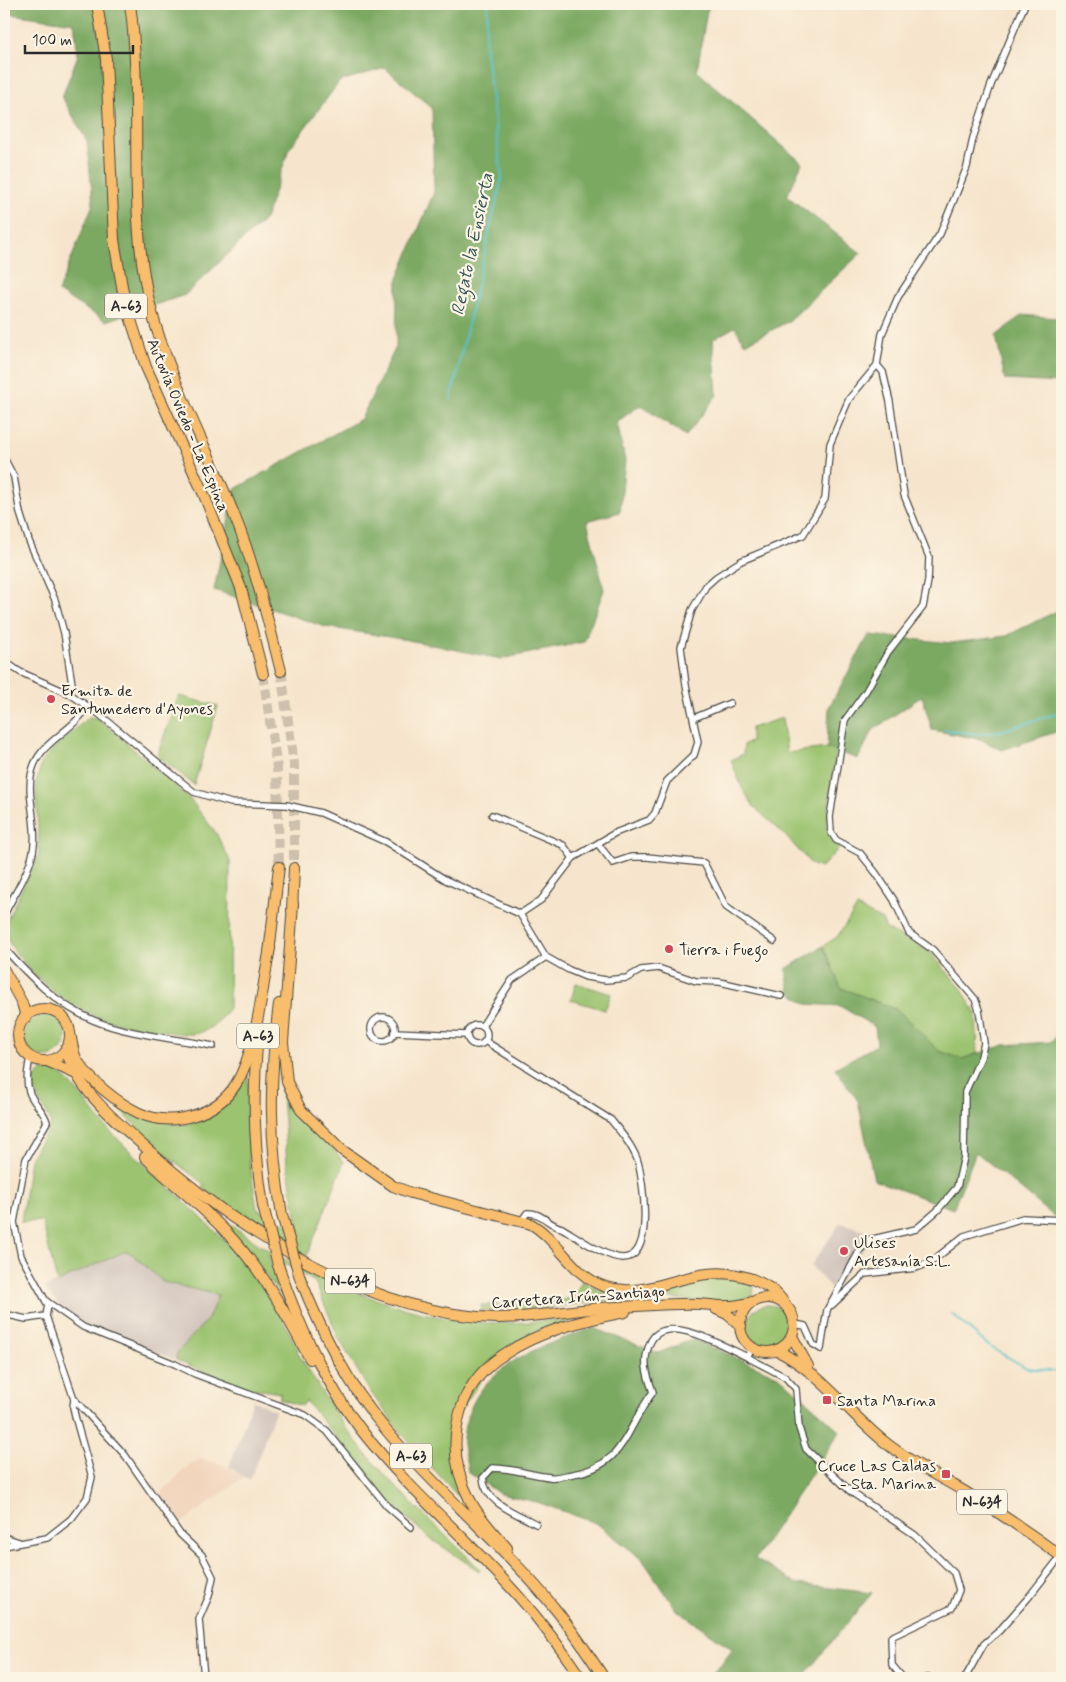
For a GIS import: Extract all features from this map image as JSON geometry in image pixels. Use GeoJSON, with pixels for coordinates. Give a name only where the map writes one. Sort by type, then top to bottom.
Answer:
{"type":"FeatureCollection","features":[{"type":"Feature","properties":{"kind":"highway","name":"Autovía Oviedo - La Espina"},"geometry":{"type":"LineString","coordinates":[[97,4],[107,78],[114,230],[124,298],[146,367],[204,496],[241,588],[263,674]]}},
{"type":"Feature","properties":{"kind":"highway","name":"Autovía Oviedo - La Espina"},"geometry":{"type":"LineString","coordinates":[[130,4],[137,87],[136,203],[143,272],[150,304],[177,384],[245,543],[281,671]]}},
{"type":"Feature","properties":{"kind":"highway","name":"A-63"},"geometry":{"type":"LineString","coordinates":[[279,867],[258,1036],[255,1082],[255,1151],[263,1206],[278,1265],[306,1336],[325,1374],[362,1430],[416,1491],[511,1588],[565,1654],[581,1678]]}},
{"type":"Feature","properties":{"kind":"highway","name":"A-63"},"geometry":{"type":"LineString","coordinates":[[294,868],[293,904],[273,1054],[270,1100],[272,1143],[282,1215],[300,1278],[337,1358],[366,1403],[411,1456],[555,1610],[604,1678]]}},
{"type":"Feature","properties":{"kind":"highway"},"geometry":{"type":"LineString","coordinates":[[293,904],[283,1042],[287,1082],[301,1110],[342,1150],[380,1178],[402,1190],[522,1220],[539,1228],[584,1275],[606,1287],[634,1290],[694,1275],[717,1272],[738,1274],[766,1284],[778,1294],[794,1319],[795,1324],[792,1336],[786,1345],[776,1350]]}},
{"type":"Feature","properties":{"kind":"highway"},"geometry":{"type":"LineString","coordinates":[[15,989],[40,1009],[54,1012],[61,1016],[67,1023],[77,1060],[96,1082],[140,1113],[176,1119],[199,1114],[222,1100],[230,1092],[241,1075],[252,1039],[270,948]]}},
{"type":"Feature","properties":{"kind":"highway"},"geometry":{"type":"LineString","coordinates":[[4,970],[15,989],[26,1016]]}},
{"type":"Feature","properties":{"kind":"highway"},"geometry":{"type":"LineString","coordinates":[[30,1057],[22,1049],[18,1040],[20,1026],[26,1016],[40,1009]]}},
{"type":"Feature","properties":{"kind":"highway"},"geometry":{"type":"LineString","coordinates":[[48,1061],[56,1058],[66,1048],[70,1033]]}},
{"type":"Feature","properties":{"kind":"highway","name":"Carretera Irún-Santiago"},"geometry":{"type":"LineString","coordinates":[[66,1048],[74,1073],[104,1107],[173,1173],[247,1228],[304,1261],[382,1294],[436,1310],[498,1318],[647,1306],[699,1304],[733,1308],[755,1301]]}},
{"type":"Feature","properties":{"kind":"highway","name":"N-634"},"geometry":{"type":"LineString","coordinates":[[30,1057],[48,1061]]}},
{"type":"Feature","properties":{"kind":"highway","name":"Carretera Irún-Santiago"},"geometry":{"type":"LineString","coordinates":[[48,1061],[74,1073]]}},
{"type":"Feature","properties":{"kind":"highway"},"geometry":{"type":"LineString","coordinates":[[104,1107],[123,1135],[226,1232],[251,1261],[279,1303],[317,1372],[338,1405],[391,1470],[416,1491]]}},
{"type":"Feature","properties":{"kind":"highway"},"geometry":{"type":"LineString","coordinates":[[741,1326],[746,1309],[755,1301],[753,1280]]}},
{"type":"Feature","properties":{"kind":"highway","name":"N-634"},"geometry":{"type":"LineString","coordinates":[[755,1301],[767,1297],[785,1304]]}},
{"type":"Feature","properties":{"kind":"highway"},"geometry":{"type":"LineString","coordinates":[[555,1610],[539,1584],[480,1517],[470,1501],[457,1466],[455,1430],[460,1410],[475,1381],[504,1354],[565,1326],[647,1306]]}},
{"type":"Feature","properties":{"kind":"highway","name":"Carretera Irún-Santiago"},"geometry":{"type":"LineString","coordinates":[[711,1306],[727,1314],[741,1326]]}},
{"type":"Feature","properties":{"kind":"highway","name":"N-634"},"geometry":{"type":"LineString","coordinates":[[741,1326],[750,1353],[776,1350],[795,1359],[812,1372],[885,1443],[913,1463],[990,1507],[1062,1556]]}},
{"type":"Feature","properties":{"kind":"highway","name":"N-634"},"geometry":{"type":"LineString","coordinates":[[792,1336],[812,1372]]}},
{"type":"Feature","properties":{"kind":"street"},"geometry":{"type":"LineString","coordinates":[[520,914],[541,900],[573,858],[615,833],[649,820],[655,813],[667,781],[694,755],[698,742],[686,685],[681,646],[692,610],[706,586],[716,577],[741,561],[803,535],[825,499],[830,444],[849,398],[877,365],[882,334],[898,297],[940,234],[967,167],[973,138],[991,85],[1025,4]]}},
{"type":"Feature","properties":{"kind":"street"},"geometry":{"type":"LineString","coordinates":[[795,1324],[805,1326],[814,1344],[821,1349],[827,1310],[860,1250],[869,1240],[916,1229],[937,1211],[957,1187],[964,1157],[965,1092],[978,1066],[984,1043],[979,1010],[975,999],[933,950],[916,940],[909,933],[894,900],[860,852],[836,840],[831,832],[830,816],[845,720],[866,691],[888,652],[923,607],[928,581],[929,557],[904,495],[890,402],[883,372],[877,365]]}},
{"type":"Feature","properties":{"kind":"street"},"geometry":{"type":"LineString","coordinates":[[4,458],[14,477],[20,513],[29,540],[55,600],[64,632],[72,684],[70,694]]}},
{"type":"Feature","properties":{"kind":"street"},"geometry":{"type":"LineString","coordinates":[[4,661],[20,672],[70,694],[194,792],[231,803],[287,805],[321,813],[386,842],[446,880],[520,914],[546,957],[586,977],[606,980],[626,978],[641,970],[658,968],[696,981],[720,982],[782,996]]}},
{"type":"Feature","properties":{"kind":"street"},"geometry":{"type":"LineString","coordinates":[[694,718],[730,703]]}},
{"type":"Feature","properties":{"kind":"street"},"geometry":{"type":"LineString","coordinates":[[4,915],[31,860],[34,847],[31,780],[33,768],[42,750],[88,707]]}},
{"type":"Feature","properties":{"kind":"street"},"geometry":{"type":"LineString","coordinates":[[492,815],[563,845],[573,858]]}},
{"type":"Feature","properties":{"kind":"street"},"geometry":{"type":"LineString","coordinates":[[598,844],[613,863],[631,857],[704,863],[726,907],[774,941]]}},
{"type":"Feature","properties":{"kind":"street"},"geometry":{"type":"LineString","coordinates":[[4,948],[40,986],[93,1020],[158,1036],[213,1046]]}},
{"type":"Feature","properties":{"kind":"street"},"geometry":{"type":"LineString","coordinates":[[482,1026],[512,980],[546,957]]}},
{"type":"Feature","properties":{"kind":"street"},"geometry":{"type":"LineString","coordinates":[[384,1017],[392,1021],[394,1032],[390,1040],[380,1041],[372,1036],[370,1028],[375,1020],[384,1017]]}},
{"type":"Feature","properties":{"kind":"street"},"geometry":{"type":"LineString","coordinates":[[466,1035],[470,1027],[482,1026]]}},
{"type":"Feature","properties":{"kind":"street"},"geometry":{"type":"LineString","coordinates":[[466,1035],[468,1040],[474,1045],[481,1045],[485,1041],[486,1032],[482,1026]]}},
{"type":"Feature","properties":{"kind":"street"},"geometry":{"type":"LineString","coordinates":[[394,1032],[466,1035]]}},
{"type":"Feature","properties":{"kind":"street"},"geometry":{"type":"LineString","coordinates":[[485,1041],[611,1120],[625,1137],[637,1160],[643,1186],[644,1217],[641,1246],[632,1255],[625,1258],[614,1256],[562,1228],[554,1226],[535,1212],[526,1213],[522,1220]]}},
{"type":"Feature","properties":{"kind":"street"},"geometry":{"type":"LineString","coordinates":[[30,1057],[27,1080],[30,1094],[45,1114],[48,1122],[26,1159],[14,1222],[21,1256],[48,1305],[46,1316],[74,1399],[125,1455],[180,1534],[202,1555],[213,1577],[209,1596],[199,1619],[204,1678]]}},
{"type":"Feature","properties":{"kind":"street"},"geometry":{"type":"LineString","coordinates":[[827,1310],[865,1274],[916,1268],[930,1262],[964,1236],[1023,1218],[1062,1220]]}},
{"type":"Feature","properties":{"kind":"street"},"geometry":{"type":"LineString","coordinates":[[46,1301],[83,1327],[195,1374],[305,1415],[327,1431],[387,1506],[411,1527]]}},
{"type":"Feature","properties":{"kind":"street"},"geometry":{"type":"LineString","coordinates":[[4,1314],[26,1320],[46,1316]]}},
{"type":"Feature","properties":{"kind":"street"},"geometry":{"type":"LineString","coordinates":[[536,1524],[490,1496],[484,1489],[483,1478],[492,1468],[551,1477],[591,1471],[613,1456],[630,1434],[640,1409],[653,1392],[645,1365],[647,1349],[653,1336],[668,1328],[686,1330],[750,1353],[785,1377],[796,1389],[799,1428],[806,1450],[851,1492],[915,1535],[954,1573],[958,1583],[956,1604],[952,1608],[891,1637],[892,1665],[902,1678]]}},
{"type":"Feature","properties":{"kind":"street"},"geometry":{"type":"LineString","coordinates":[[4,1546],[48,1538],[70,1519],[87,1498],[92,1477],[73,1407],[74,1399]]}},
{"type":"Feature","properties":{"kind":"street"},"geometry":{"type":"LineString","coordinates":[[4,1536],[19,1542]]}},
{"type":"Feature","properties":{"kind":"street"},"geometry":{"type":"LineString","coordinates":[[965,1678],[984,1644],[999,1631],[1062,1556]]}},
{"type":"Feature","properties":{"kind":"street"},"geometry":{"type":"LineString","coordinates":[[926,1678],[939,1678]]}},
{"type":"Feature","properties":{"kind":"shaded area"},"geometry":{"type":"Polygon","coordinates":[[[840,1223],[872,1232],[874,1237],[853,1260],[834,1291],[811,1266],[840,1223]]]}},
{"type":"Feature","properties":{"kind":"shaded area"},"geometry":{"type":"Polygon","coordinates":[[[126,1251],[132,1254],[163,1282],[218,1295],[208,1319],[177,1353],[176,1360],[83,1325],[61,1307],[44,1288],[126,1251]]]}},
{"type":"Feature","properties":{"kind":"shaded area"},"geometry":{"type":"Polygon","coordinates":[[[253,1400],[275,1411],[250,1480],[229,1467],[253,1400]]]}},
{"type":"Feature","properties":{"kind":"shaded area"},"geometry":{"type":"Polygon","coordinates":[[[200,1459],[220,1464],[245,1476],[179,1525],[157,1497],[187,1467],[200,1459]]]}},
{"type":"Feature","properties":{"kind":"green space"},"geometry":{"type":"Polygon","coordinates":[[[4,4],[712,4],[707,11],[697,71],[802,163],[787,196],[861,253],[789,321],[745,344],[735,327],[713,339],[717,395],[686,436],[640,405],[617,422],[625,460],[620,512],[587,521],[604,590],[584,642],[501,659],[408,640],[326,627],[214,590],[235,489],[361,419],[396,347],[397,281],[434,192],[432,108],[385,68],[340,81],[289,149],[265,219],[185,295],[106,321],[58,292],[93,204],[87,141],[62,97],[78,55],[74,23],[4,13],[4,4]]]}},
{"type":"Feature","properties":{"kind":"green space"},"geometry":{"type":"Polygon","coordinates":[[[1022,315],[1057,318],[1062,316],[1062,383],[1005,380],[996,336],[1022,315]]]}},
{"type":"Feature","properties":{"kind":"green space"},"geometry":{"type":"Polygon","coordinates":[[[1062,605],[1062,730],[1002,750],[980,739],[932,730],[922,696],[873,730],[858,759],[827,748],[829,707],[869,635],[952,643],[1006,636],[1055,612],[1062,605]]]}},
{"type":"Feature","properties":{"kind":"green space"},"geometry":{"type":"Polygon","coordinates":[[[179,696],[218,706],[194,785],[157,755],[179,696]]]}},
{"type":"Feature","properties":{"kind":"green space"},"geometry":{"type":"Polygon","coordinates":[[[89,717],[98,718],[189,798],[216,833],[230,861],[229,1008],[217,1022],[202,1032],[184,1034],[117,1023],[88,1013],[59,995],[33,973],[12,947],[4,933],[4,926],[39,854],[36,782],[42,762],[54,748],[89,717]]]}},
{"type":"Feature","properties":{"kind":"green space"},"geometry":{"type":"Polygon","coordinates":[[[782,718],[787,753],[827,748],[836,751],[826,828],[840,847],[821,868],[812,865],[783,833],[754,807],[742,788],[731,760],[743,754],[744,744],[751,742],[751,728],[782,718]]]}},
{"type":"Feature","properties":{"kind":"green space"},"geometry":{"type":"Polygon","coordinates":[[[857,907],[882,920],[886,929],[929,951],[962,989],[976,1014],[978,1053],[962,1059],[939,1051],[898,1010],[841,988],[823,946],[837,937],[857,907]]]}},
{"type":"Feature","properties":{"kind":"green space"},"geometry":{"type":"Polygon","coordinates":[[[823,946],[841,988],[898,1010],[939,1051],[962,1059],[1004,1045],[1051,1042],[1062,1029],[1062,1223],[976,1152],[953,1209],[874,1180],[858,1101],[835,1068],[877,1045],[875,1027],[840,1006],[806,1004],[790,992],[786,969],[823,946]]]}},
{"type":"Feature","properties":{"kind":"green space"},"geometry":{"type":"Polygon","coordinates":[[[576,983],[611,994],[605,1010],[571,1000],[576,983]]]}},
{"type":"Feature","properties":{"kind":"green space"},"geometry":{"type":"Polygon","coordinates":[[[45,1015],[60,1021],[66,1036],[60,1051],[45,1057],[30,1051],[24,1036],[30,1021],[45,1015]]]}},
{"type":"Feature","properties":{"kind":"green space"},"geometry":{"type":"Polygon","coordinates":[[[55,1070],[73,1086],[105,1126],[218,1234],[244,1262],[277,1310],[298,1349],[297,1351],[355,1440],[384,1474],[480,1569],[479,1571],[428,1537],[387,1500],[306,1401],[302,1406],[280,1399],[280,1393],[245,1387],[176,1360],[177,1353],[208,1319],[218,1295],[163,1282],[132,1254],[126,1251],[57,1282],[42,1221],[21,1222],[30,1159],[51,1125],[37,1098],[34,1085],[41,1071],[55,1070]]]}},
{"type":"Feature","properties":{"kind":"green space"},"geometry":{"type":"Polygon","coordinates":[[[248,1074],[249,1159],[257,1209],[299,1230],[287,1164],[281,1082],[300,1118],[327,1141],[344,1162],[307,1256],[261,1230],[203,1189],[204,1184],[162,1152],[109,1099],[163,1121],[183,1124],[194,1123],[206,1118],[226,1102],[235,1093],[248,1074]]]}},
{"type":"Feature","properties":{"kind":"green space"},"geometry":{"type":"Polygon","coordinates":[[[195,1196],[247,1236],[288,1261],[340,1285],[394,1305],[449,1319],[488,1323],[515,1323],[581,1317],[500,1352],[453,1421],[451,1450],[457,1482],[465,1504],[402,1434],[369,1390],[339,1339],[315,1282],[268,1254],[283,1299],[253,1258],[195,1196]]]}},
{"type":"Feature","properties":{"kind":"green space"},"geometry":{"type":"Polygon","coordinates":[[[709,1278],[733,1279],[749,1284],[754,1288],[753,1296],[729,1302],[648,1298],[523,1310],[481,1311],[481,1305],[540,1304],[573,1298],[582,1281],[597,1290],[628,1295],[660,1290],[709,1278]]]}},
{"type":"Feature","properties":{"kind":"green space"},"geometry":{"type":"Polygon","coordinates":[[[772,1305],[780,1308],[786,1314],[789,1326],[786,1338],[780,1344],[764,1347],[756,1344],[750,1338],[747,1322],[750,1314],[756,1308],[772,1305]]]}},
{"type":"Feature","properties":{"kind":"green space"},"geometry":{"type":"Polygon","coordinates":[[[593,1328],[658,1353],[694,1339],[780,1377],[840,1431],[755,1559],[797,1584],[872,1593],[802,1678],[705,1678],[718,1668],[732,1649],[677,1610],[642,1559],[596,1523],[537,1502],[500,1494],[468,1472],[463,1438],[469,1414],[479,1394],[492,1377],[528,1353],[593,1328]]]}},
{"type":"Feature","properties":{"kind":"waterway","name":"Regato la Ensierta"},"geometry":{"type":"LineString","coordinates":[[451,399],[502,177],[485,45],[488,4]]}},
{"type":"Feature","properties":{"kind":"waterway"},"geometry":{"type":"LineString","coordinates":[[945,730],[978,734],[1001,731],[1062,712]]}},
{"type":"Feature","properties":{"kind":"waterway"},"geometry":{"type":"LineString","coordinates":[[952,1314],[990,1347],[1027,1368],[1062,1372]]}},
{"type":"Feature","properties":{"kind":"tunnel"},"geometry":{"type":"LineString","coordinates":[[281,671],[294,764],[294,868]]}},
{"type":"Feature","properties":{"kind":"tunnel"},"geometry":{"type":"LineString","coordinates":[[263,674],[277,768],[279,867]]}},
{"type":"Feature","properties":{"kind":"place","name":"Ermita de Santumedero d'Ayones"},"geometry":{"type":"Point","coordinates":[51,699]}},
{"type":"Feature","properties":{"kind":"place","name":"Tierra i Fuego"},"geometry":{"type":"Point","coordinates":[669,949]}},
{"type":"Feature","properties":{"kind":"place","name":"Ulises Artesanía S.L."},"geometry":{"type":"Point","coordinates":[844,1251]}},
{"type":"Feature","properties":{"kind":"place","name":"Santa Marina"},"geometry":{"type":"Point","coordinates":[827,1400]}},
{"type":"Feature","properties":{"kind":"place","name":"Cruce Las Caldas - Sta. Marina"},"geometry":{"type":"Point","coordinates":[946,1474]}}]}
